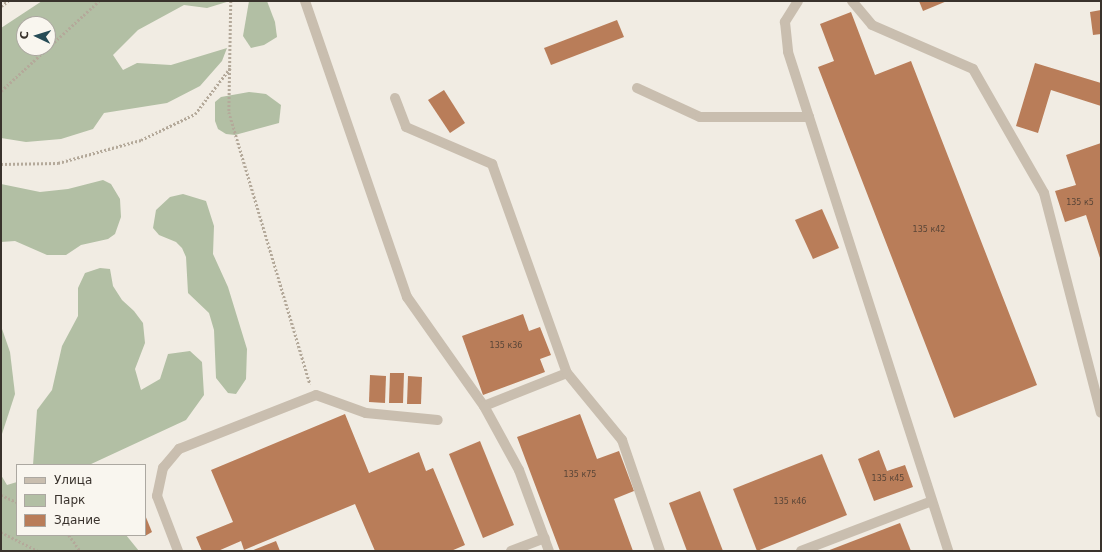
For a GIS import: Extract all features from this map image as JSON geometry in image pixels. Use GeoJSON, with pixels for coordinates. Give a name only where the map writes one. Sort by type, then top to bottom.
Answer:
{"type":"FeatureCollection","features":[{"type":"Feature","properties":{"kind":"lane"},"geometry":{"type":"LineString","coordinates":[[305,1],[407,297],[484,406],[519,470],[550,551]]}},
{"type":"Feature","properties":{"kind":"lane"},"geometry":{"type":"LineString","coordinates":[[798,1],[785,22],[788,52],[948,551]]}},
{"type":"Feature","properties":{"kind":"lane"},"geometry":{"type":"LineString","coordinates":[[852,1],[872,25],[973,69],[1044,193],[1101,413]]}},
{"type":"Feature","properties":{"kind":"lane"},"geometry":{"type":"LineString","coordinates":[[637,88],[700,117],[809,116]]}},
{"type":"Feature","properties":{"kind":"lane"},"geometry":{"type":"LineString","coordinates":[[395,98],[406,127],[492,164],[567,373],[622,440],[660,551]]}},
{"type":"Feature","properties":{"kind":"lane"},"geometry":{"type":"LineString","coordinates":[[484,406],[567,373]]}},
{"type":"Feature","properties":{"kind":"lane"},"geometry":{"type":"LineString","coordinates":[[178,551],[157,496],[163,468],[179,449],[316,395],[366,413],[438,420]]}},
{"type":"Feature","properties":{"kind":"lane"},"geometry":{"type":"LineString","coordinates":[[801,551],[932,501]]}},
{"type":"Feature","properties":{"kind":"lane"},"geometry":{"type":"LineString","coordinates":[[511,551],[544,538]]}},
{"type":"Feature","properties":{"kind":"path"},"geometry":{"type":"LineString","coordinates":[[1,6],[8,1]]}},
{"type":"Feature","properties":{"kind":"path"},"geometry":{"type":"LineString","coordinates":[[1,91],[99,1]]}},
{"type":"Feature","properties":{"kind":"path"},"geometry":{"type":"LineString","coordinates":[[231,1],[229,112],[307,380],[316,395]]}},
{"type":"Feature","properties":{"kind":"path"},"geometry":{"type":"LineString","coordinates":[[1,164],[58,163],[141,140],[195,114],[230,68]]}},
{"type":"Feature","properties":{"kind":"path"},"geometry":{"type":"LineString","coordinates":[[1,495],[16,502]]}},
{"type":"Feature","properties":{"kind":"path"},"geometry":{"type":"LineString","coordinates":[[1,532],[38,551]]}},
{"type":"Feature","properties":{"kind":"path"},"geometry":{"type":"LineString","coordinates":[[70,536],[80,551]]}},
{"type":"Feature","properties":{"kind":"green space"},"geometry":{"type":"Polygon","coordinates":[[[42,1],[230,1],[207,8],[184,5],[138,30],[113,55],[123,70],[137,63],[171,65],[227,48],[222,61],[200,86],[167,103],[104,113],[93,129],[61,139],[26,142],[1,138],[1,28],[16,18],[16,56],[56,56],[56,16],[19,16],[42,1]]]}},
{"type":"Feature","properties":{"kind":"green space"},"geometry":{"type":"Polygon","coordinates":[[[249,1],[267,1],[275,22],[277,37],[264,45],[251,48],[243,36],[249,1]]]}},
{"type":"Feature","properties":{"kind":"green space"},"geometry":{"type":"Polygon","coordinates":[[[249,92],[266,94],[281,105],[279,123],[235,135],[226,134],[218,129],[215,121],[215,102],[221,97],[249,92]]]}},
{"type":"Feature","properties":{"kind":"green space"},"geometry":{"type":"Polygon","coordinates":[[[103,180],[111,184],[120,199],[121,217],[115,234],[108,239],[81,245],[66,255],[47,255],[15,241],[1,242],[1,184],[40,192],[68,189],[103,180]]]}},
{"type":"Feature","properties":{"kind":"green space"},"geometry":{"type":"Polygon","coordinates":[[[183,194],[206,201],[214,226],[213,254],[228,287],[247,349],[246,379],[236,394],[228,393],[216,378],[214,330],[209,313],[188,293],[186,257],[182,248],[176,242],[159,235],[153,228],[156,210],[170,197],[183,194]]]}},
{"type":"Feature","properties":{"kind":"green space"},"geometry":{"type":"Polygon","coordinates":[[[100,268],[110,269],[113,286],[122,300],[134,311],[143,323],[145,343],[135,369],[141,390],[160,379],[168,354],[190,351],[202,362],[204,395],[186,420],[91,464],[33,464],[37,410],[52,390],[62,346],[78,316],[78,288],[85,273],[100,268]]]}},
{"type":"Feature","properties":{"kind":"green space"},"geometry":{"type":"Polygon","coordinates":[[[1,326],[10,352],[15,394],[1,437],[1,326]]]}},
{"type":"Feature","properties":{"kind":"green space"},"geometry":{"type":"Polygon","coordinates":[[[1,475],[7,485],[16,482],[16,536],[127,536],[139,551],[1,551],[1,475]]]}},
{"type":"Feature","properties":{"kind":"building"},"geometry":{"type":"Polygon","coordinates":[[[919,1],[947,1],[923,11],[919,1]]]}},
{"type":"Feature","properties":{"kind":"building"},"geometry":{"type":"Polygon","coordinates":[[[1101,10],[1101,34],[1093,35],[1090,12],[1101,10]]]}},
{"type":"Feature","properties":{"kind":"building"},"geometry":{"type":"Polygon","coordinates":[[[851,12],[875,75],[911,61],[1037,385],[954,418],[818,67],[834,61],[820,24],[851,12]]]}},
{"type":"Feature","properties":{"kind":"building"},"geometry":{"type":"Polygon","coordinates":[[[617,20],[624,37],[551,65],[544,48],[617,20]]]}},
{"type":"Feature","properties":{"kind":"building"},"geometry":{"type":"Polygon","coordinates":[[[1035,63],[1101,83],[1101,106],[1051,90],[1038,133],[1016,126],[1035,63]]]}},
{"type":"Feature","properties":{"kind":"building"},"geometry":{"type":"Polygon","coordinates":[[[444,90],[465,123],[450,133],[428,100],[444,90]]]}},
{"type":"Feature","properties":{"kind":"building"},"geometry":{"type":"Polygon","coordinates":[[[1101,143],[1101,261],[1086,215],[1065,222],[1055,191],[1076,185],[1066,155],[1101,143]]]}},
{"type":"Feature","properties":{"kind":"building"},"geometry":{"type":"Polygon","coordinates":[[[822,209],[839,248],[813,259],[795,220],[822,209]]]}},
{"type":"Feature","properties":{"kind":"building"},"geometry":{"type":"Polygon","coordinates":[[[523,314],[529,331],[540,327],[551,355],[540,359],[545,372],[483,395],[462,336],[523,314]]]}},
{"type":"Feature","properties":{"kind":"building"},"geometry":{"type":"Polygon","coordinates":[[[390,373],[404,373],[403,403],[389,403],[390,373]]]}},
{"type":"Feature","properties":{"kind":"building"},"geometry":{"type":"Polygon","coordinates":[[[370,375],[386,376],[385,403],[369,402],[370,375]]]}},
{"type":"Feature","properties":{"kind":"building"},"geometry":{"type":"Polygon","coordinates":[[[408,376],[422,377],[421,404],[407,404],[408,376]]]}},
{"type":"Feature","properties":{"kind":"building"},"geometry":{"type":"Polygon","coordinates":[[[345,414],[369,473],[419,452],[426,471],[433,468],[465,545],[451,551],[375,551],[355,504],[244,550],[241,541],[218,551],[202,551],[196,537],[233,522],[211,470],[345,414]]]}},
{"type":"Feature","properties":{"kind":"building"},"geometry":{"type":"Polygon","coordinates":[[[580,414],[597,459],[619,451],[634,491],[614,499],[633,551],[560,551],[517,437],[580,414]]]}},
{"type":"Feature","properties":{"kind":"building"},"geometry":{"type":"Polygon","coordinates":[[[480,441],[514,525],[483,538],[449,454],[480,441]]]}},
{"type":"Feature","properties":{"kind":"building"},"geometry":{"type":"Polygon","coordinates":[[[879,450],[887,471],[905,465],[913,487],[874,501],[858,459],[879,450]]]}},
{"type":"Feature","properties":{"kind":"building"},"geometry":{"type":"Polygon","coordinates":[[[822,454],[847,515],[757,551],[733,489],[822,454]]]}},
{"type":"Feature","properties":{"kind":"building"},"geometry":{"type":"Polygon","coordinates":[[[700,491],[723,551],[687,551],[669,503],[700,491]]]}},
{"type":"Feature","properties":{"kind":"building"},"geometry":{"type":"Polygon","coordinates":[[[146,517],[152,532],[146,535],[146,517]]]}},
{"type":"Feature","properties":{"kind":"building"},"geometry":{"type":"Polygon","coordinates":[[[900,523],[911,551],[827,551],[900,523]]]}},
{"type":"Feature","properties":{"kind":"building"},"geometry":{"type":"Polygon","coordinates":[[[276,541],[280,551],[251,551],[276,541]]]}}]}
